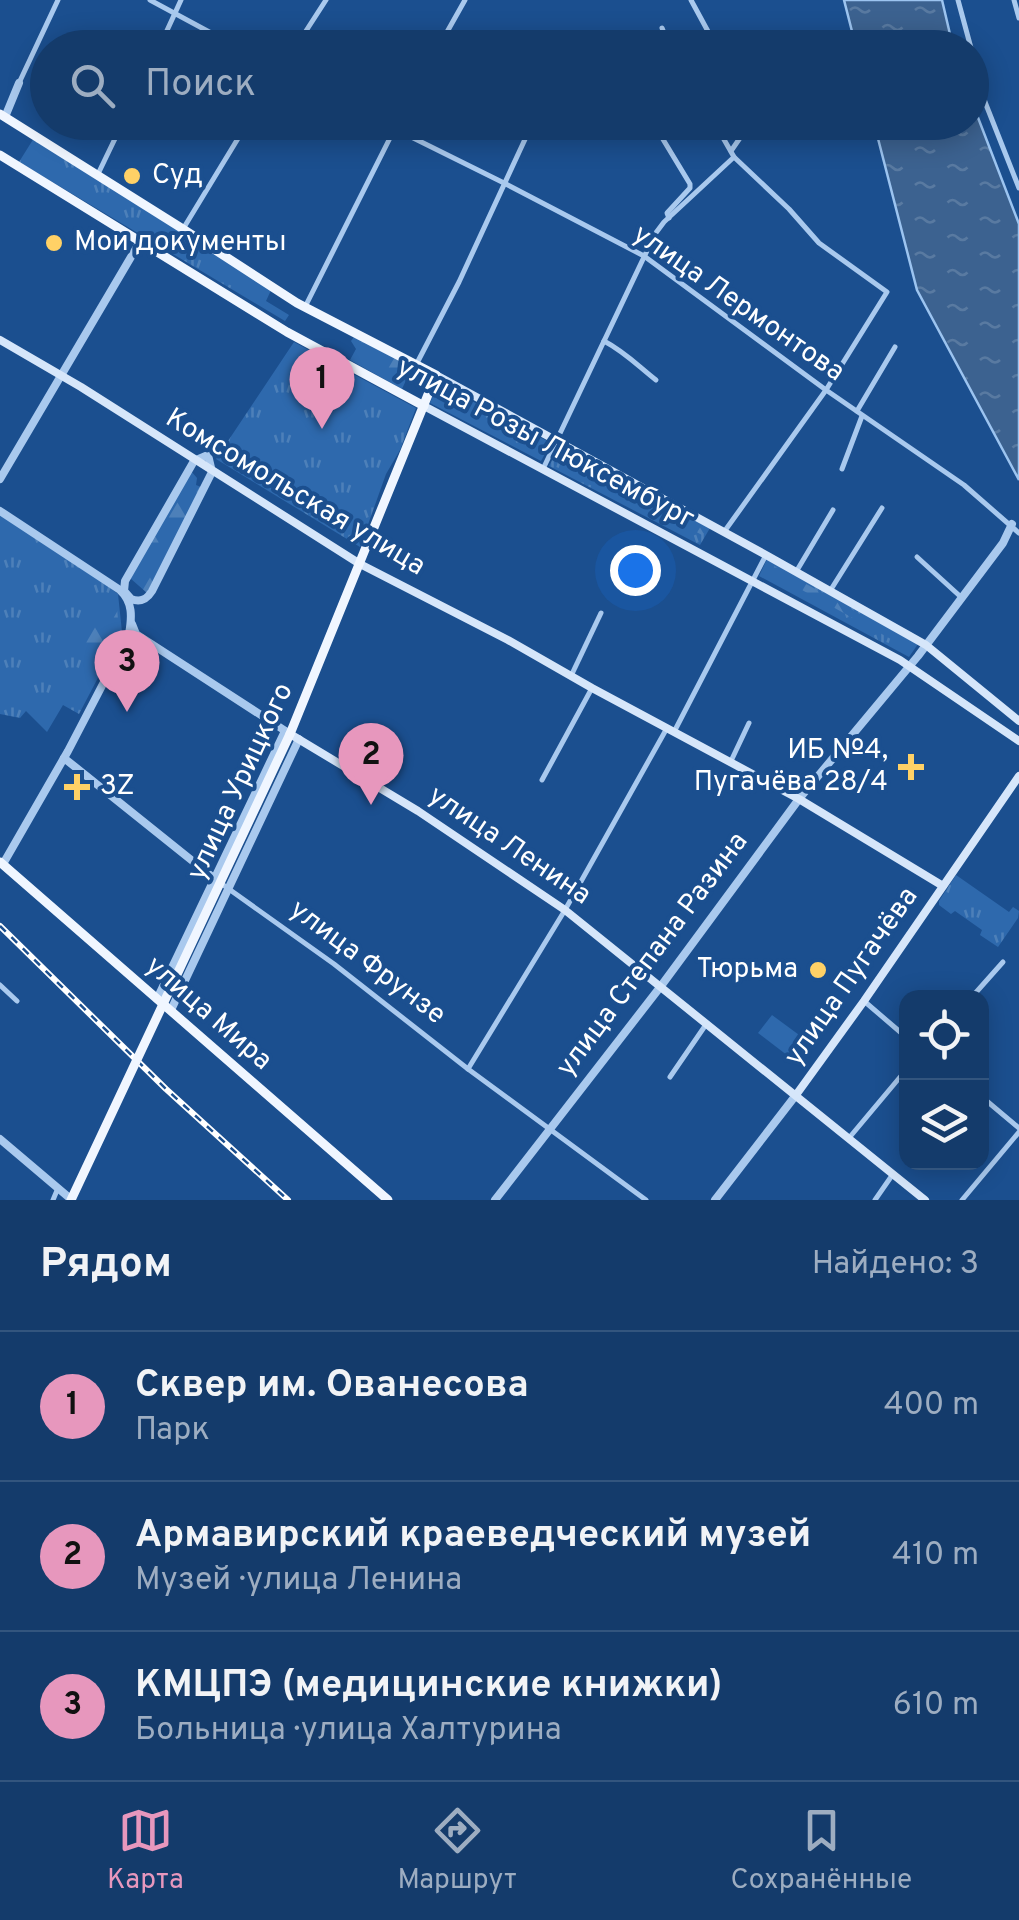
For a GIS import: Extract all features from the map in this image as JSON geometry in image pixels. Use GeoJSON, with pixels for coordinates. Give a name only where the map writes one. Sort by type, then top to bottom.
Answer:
{"type":"FeatureCollection","features":[{"type":"Feature","properties":{"kind":"main road","name":"улица Розы Люксембург"},"geometry":{"type":"LineString","coordinates":[[2,116],[30,133]]}},
{"type":"Feature","properties":{"kind":"main road","name":"улица Розы Люксембург"},"geometry":{"type":"LineString","coordinates":[[41,140],[305,308],[766,554],[926,645],[1019,721]]}},
{"type":"Feature","properties":{"kind":"main road","name":"улица Розы Люксембург"},"geometry":{"type":"LineString","coordinates":[[0,155],[287,332],[910,666],[1019,740]]}},
{"type":"Feature","properties":{"kind":"main road","name":"Комсомольская улица"},"geometry":{"type":"LineString","coordinates":[[0,340],[360,564],[799,799],[943,886]]}},
{"type":"Feature","properties":{"kind":"main road","name":"улица Урицкого"},"geometry":{"type":"LineString","coordinates":[[72,1200],[291,734],[436,375]]}},
{"type":"Feature","properties":{"kind":"main road","name":"улица Ленина"},"geometry":{"type":"LineString","coordinates":[[291,734],[418,811],[565,910],[925,1200]]}},
{"type":"Feature","properties":{"kind":"main road","name":"улица Пугачёва"},"geometry":{"type":"LineString","coordinates":[[796,1095],[1019,776]]}},
{"type":"Feature","properties":{"kind":"main road","name":"улица Мира"},"geometry":{"type":"LineString","coordinates":[[2,863],[388,1200]]}},
{"type":"Feature","properties":{"kind":"street"},"geometry":{"type":"LineString","coordinates":[[44,30],[58,0]]}},
{"type":"Feature","properties":{"kind":"street"},"geometry":{"type":"LineString","coordinates":[[150,0],[205,30]]}},
{"type":"Feature","properties":{"kind":"street"},"geometry":{"type":"LineString","coordinates":[[168,30],[181,0]]}},
{"type":"Feature","properties":{"kind":"street"},"geometry":{"type":"LineString","coordinates":[[307,30],[326,0]]}},
{"type":"Feature","properties":{"kind":"street"},"geometry":{"type":"LineString","coordinates":[[448,30],[465,0]]}},
{"type":"Feature","properties":{"kind":"street"},"geometry":{"type":"LineString","coordinates":[[691,0],[707,30]]}},
{"type":"Feature","properties":{"kind":"street"},"geometry":{"type":"LineString","coordinates":[[958,0],[966,30]]}},
{"type":"Feature","properties":{"kind":"street"},"geometry":{"type":"LineString","coordinates":[[1014,0],[1019,17]]}},
{"type":"Feature","properties":{"kind":"street"},"geometry":{"type":"LineString","coordinates":[[0,128],[30,60]]}},
{"type":"Feature","properties":{"kind":"street"},"geometry":{"type":"LineString","coordinates":[[989,112],[1019,188]]}},
{"type":"Feature","properties":{"kind":"street"},"geometry":{"type":"LineString","coordinates":[[97,174],[114,140]]}},
{"type":"Feature","properties":{"kind":"street"},"geometry":{"type":"LineString","coordinates":[[183,228],[237,140]]}},
{"type":"Feature","properties":{"kind":"street"},"geometry":{"type":"LineString","coordinates":[[305,308],[389,140]]}},
{"type":"Feature","properties":{"kind":"street","name":"улица Лермонтова"},"geometry":{"type":"LineString","coordinates":[[423,140],[644,256],[964,486],[1019,532]]}},
{"type":"Feature","properties":{"kind":"street"},"geometry":{"type":"LineString","coordinates":[[416,365],[524,140]]}},
{"type":"Feature","properties":{"kind":"street"},"geometry":{"type":"LineString","coordinates":[[663,140],[690,184],[668,218]]}},
{"type":"Feature","properties":{"kind":"street"},"geometry":{"type":"LineString","coordinates":[[724,140],[732,154],[819,242],[887,292],[826,390],[724,532]]}},
{"type":"Feature","properties":{"kind":"street"},"geometry":{"type":"LineString","coordinates":[[544,469],[655,234],[741,140]]}},
{"type":"Feature","properties":{"kind":"street"},"geometry":{"type":"LineString","coordinates":[[0,479],[141,240]]}},
{"type":"Feature","properties":{"kind":"street"},"geometry":{"type":"LineString","coordinates":[[604,341],[630,356],[656,380]]}},
{"type":"Feature","properties":{"kind":"street","name":"улица Лермонтова"},"geometry":{"type":"LineString","coordinates":[[842,469],[859,413],[895,347]]}},
{"type":"Feature","properties":{"kind":"street"},"geometry":{"type":"LineString","coordinates":[[2,863],[64,758],[128,634],[131,620],[130,606],[123,593],[125,580],[194,461]]}},
{"type":"Feature","properties":{"kind":"street"},"geometry":{"type":"LineString","coordinates":[[0,511],[140,601],[152,591],[212,472]]}},
{"type":"Feature","properties":{"kind":"street"},"geometry":{"type":"LineString","coordinates":[[830,591],[882,508]]}},
{"type":"Feature","properties":{"kind":"street"},"geometry":{"type":"LineString","coordinates":[[796,572],[833,510]]}},
{"type":"Feature","properties":{"kind":"street","name":"улица Степана Разина"},"geometry":{"type":"LineString","coordinates":[[494,1200],[661,986],[799,799],[910,666],[1003,543],[1012,524]]}},
{"type":"Feature","properties":{"kind":"street"},"geometry":{"type":"LineString","coordinates":[[468,1069],[670,730],[766,554]]}},
{"type":"Feature","properties":{"kind":"street"},"geometry":{"type":"LineString","coordinates":[[917,557],[962,598]]}},
{"type":"Feature","properties":{"kind":"street"},"geometry":{"type":"LineString","coordinates":[[571,676],[600,613]]}},
{"type":"Feature","properties":{"kind":"street","name":"улица Ленина"},"geometry":{"type":"LineString","coordinates":[[131,620],[136,634],[291,734]]}},
{"type":"Feature","properties":{"kind":"street"},"geometry":{"type":"LineString","coordinates":[[542,780],[592,688]]}},
{"type":"Feature","properties":{"kind":"street"},"geometry":{"type":"LineString","coordinates":[[730,762],[749,723]]}},
{"type":"Feature","properties":{"kind":"street","name":"улица Урицкого"},"geometry":{"type":"LineString","coordinates":[[157,998],[214,879],[291,734]]}},
{"type":"Feature","properties":{"kind":"street","name":"улица Урицкого"},"geometry":{"type":"LineString","coordinates":[[170,1010],[228,888],[291,734]]}},
{"type":"Feature","properties":{"kind":"street","name":"улица Фрунзе"},"geometry":{"type":"LineString","coordinates":[[64,758],[214,879],[334,964],[646,1200]]}},
{"type":"Feature","properties":{"kind":"street"},"geometry":{"type":"LineString","coordinates":[[978,990],[1003,962]]}},
{"type":"Feature","properties":{"kind":"street"},"geometry":{"type":"LineString","coordinates":[[0,985],[17,1001]]}},
{"type":"Feature","properties":{"kind":"street"},"geometry":{"type":"LineString","coordinates":[[864,1001],[899,1031]]}},
{"type":"Feature","properties":{"kind":"street"},"geometry":{"type":"LineString","coordinates":[[670,1077],[707,1023]]}},
{"type":"Feature","properties":{"kind":"street"},"geometry":{"type":"LineString","coordinates":[[849,1138],[899,1078]]}},
{"type":"Feature","properties":{"kind":"street","name":"улица Пугачёва"},"geometry":{"type":"LineString","coordinates":[[715,1200],[796,1095]]}},
{"type":"Feature","properties":{"kind":"street"},"geometry":{"type":"LineString","coordinates":[[962,1200],[1019,1130],[989,1104]]}},
{"type":"Feature","properties":{"kind":"street"},"geometry":{"type":"LineString","coordinates":[[0,1139],[72,1200]]}},
{"type":"Feature","properties":{"kind":"street"},"geometry":{"type":"LineString","coordinates":[[875,1200],[893,1174]]}},
{"type":"Feature","properties":{"kind":"street"},"geometry":{"type":"LineString","coordinates":[[53,1200],[58,1188]]}},
{"type":"Feature","properties":{"kind":"green space"},"geometry":{"type":"Polygon","coordinates":[[[33,140],[37,140],[272,288],[266,301],[289,315],[285,321],[19,162],[33,140]]]}},
{"type":"Feature","properties":{"kind":"green space"},"geometry":{"type":"Polygon","coordinates":[[[354,337],[412,367],[402,389],[350,360],[356,349],[351,341],[354,337]]]}},
{"type":"Feature","properties":{"kind":"green space"},"geometry":{"type":"Polygon","coordinates":[[[294,342],[416,408],[386,474],[360,547],[216,459],[294,342]]]}},
{"type":"Feature","properties":{"kind":"green space"},"geometry":{"type":"Polygon","coordinates":[[[438,383],[551,443],[541,461],[430,403],[438,383]]]}},
{"type":"Feature","properties":{"kind":"green space"},"geometry":{"type":"Polygon","coordinates":[[[559,447],[577,461],[710,528],[700,545],[549,466],[559,447]]]}},
{"type":"Feature","properties":{"kind":"green space"},"geometry":{"type":"Polygon","coordinates":[[[560,450],[576,462],[708,528],[702,535],[556,457],[560,450]]]}},
{"type":"Feature","properties":{"kind":"green space"},"geometry":{"type":"Polygon","coordinates":[[[191,471],[197,478],[196,485],[201,487],[147,593],[130,578],[191,471]]]}},
{"type":"Feature","properties":{"kind":"green space"},"geometry":{"type":"Polygon","coordinates":[[[0,514],[118,594],[122,632],[79,714],[63,705],[47,732],[26,711],[20,718],[0,714],[0,514]]]}},
{"type":"Feature","properties":{"kind":"green space"},"geometry":{"type":"Polygon","coordinates":[[[767,559],[918,644],[909,657],[759,576],[767,559]]]}},
{"type":"Feature","properties":{"kind":"green space"},"geometry":{"type":"Polygon","coordinates":[[[767,562],[901,637],[898,643],[764,569],[767,562]]]}},
{"type":"Feature","properties":{"kind":"green space"},"geometry":{"type":"Polygon","coordinates":[[[103,594],[117,608],[119,631],[81,699],[62,688],[86,678],[97,654],[68,638],[92,598],[103,594]]]}},
{"type":"Feature","properties":{"kind":"green space"},"geometry":{"type":"Polygon","coordinates":[[[956,875],[1009,912],[1013,907],[1019,911],[998,947],[980,935],[982,930],[939,905],[956,875]]]}},
{"type":"Feature","properties":{"kind":"green space"},"geometry":{"type":"Polygon","coordinates":[[[772,1015],[810,1043],[796,1062],[758,1033],[772,1015]]]}},
{"type":"Feature","properties":{"kind":"water"},"geometry":{"type":"Polygon","coordinates":[[[844,0],[942,0],[949,30],[852,30],[844,0]]]}},
{"type":"Feature","properties":{"kind":"water"},"geometry":{"type":"Polygon","coordinates":[[[878,140],[987,140],[1019,224],[1019,480],[917,290],[878,140]]]}},
{"type":"Feature","properties":{"kind":"railway"},"geometry":{"type":"LineString","coordinates":[[0,926],[166,1089],[288,1200]]}},
{"type":"Feature","properties":{"kind":"place","name":"Суд"},"geometry":{"type":"Point","coordinates":[132,176]}},
{"type":"Feature","properties":{"kind":"place","name":"Мои документы"},"geometry":{"type":"Point","coordinates":[54,243]}},
{"type":"Feature","properties":{"kind":"place","name":"Сквер им. Ованесова"},"geometry":{"type":"Point","coordinates":[322,429]}},
{"type":"Feature","properties":{"kind":"place","name":"КМЦПЭ (медицинские книжки)"},"geometry":{"type":"Point","coordinates":[127,712]}},
{"type":"Feature","properties":{"kind":"place","name":"ИБ №4, Пугачёва 28/4"},"geometry":{"type":"Point","coordinates":[911,767]}},
{"type":"Feature","properties":{"kind":"place","name":"3Z"},"geometry":{"type":"Point","coordinates":[77,787]}},
{"type":"Feature","properties":{"kind":"place","name":"Армавирский краеведческий музей"},"geometry":{"type":"Point","coordinates":[371,805]}},
{"type":"Feature","properties":{"kind":"place","name":"Тюрьма"},"geometry":{"type":"Point","coordinates":[818,970]}}]}
